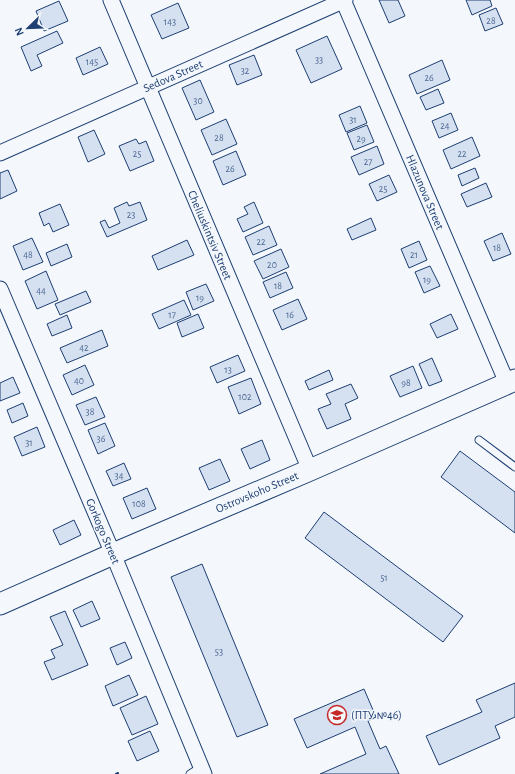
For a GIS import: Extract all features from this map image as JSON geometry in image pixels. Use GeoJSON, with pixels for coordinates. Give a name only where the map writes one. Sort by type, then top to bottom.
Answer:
{"type":"FeatureCollection","features":[{"type":"Feature","properties":{"kind":"street","name":"Cheliuskintsiv Street"},"geometry":{"type":"LineString","coordinates":[[111,0],[310,470]]}},
{"type":"Feature","properties":{"kind":"street","name":"Sedova Street"},"geometry":{"type":"LineString","coordinates":[[0,153],[344,0]]}},
{"type":"Feature","properties":{"kind":"street","name":"Hlazunova Street"},"geometry":{"type":"LineString","coordinates":[[344,0],[511,381]]}},
{"type":"Feature","properties":{"kind":"street","name":"Gorkogo Street"},"geometry":{"type":"LineString","coordinates":[[0,289],[113,554],[198,772]]}},
{"type":"Feature","properties":{"kind":"street","name":"Ostrovskoho Street"},"geometry":{"type":"LineString","coordinates":[[0,604],[511,381]]}},
{"type":"Feature","properties":{"kind":"lane"},"geometry":{"type":"LineString","coordinates":[[478,440],[515,467]]}},
{"type":"Feature","properties":{"kind":"building"},"geometry":{"type":"Polygon","coordinates":[[[379,0],[398,0],[405,16],[389,23],[379,0]]]}},
{"type":"Feature","properties":{"kind":"building"},"geometry":{"type":"Polygon","coordinates":[[[466,0],[490,0],[492,6],[472,15],[466,0]]]}},
{"type":"Feature","properties":{"kind":"building"},"geometry":{"type":"Polygon","coordinates":[[[59,1],[68,21],[44,31],[36,11],[59,1]]]}},
{"type":"Feature","properties":{"kind":"building"},"geometry":{"type":"Polygon","coordinates":[[[178,3],[189,28],[162,39],[151,15],[178,3]]]}},
{"type":"Feature","properties":{"kind":"building"},"geometry":{"type":"Polygon","coordinates":[[[496,8],[503,24],[485,31],[479,15],[496,8]]]}},
{"type":"Feature","properties":{"kind":"building"},"geometry":{"type":"Polygon","coordinates":[[[57,31],[63,43],[37,55],[42,66],[31,71],[21,47],[57,31]]]}},
{"type":"Feature","properties":{"kind":"building"},"geometry":{"type":"Polygon","coordinates":[[[327,36],[342,69],[311,83],[296,50],[327,36]]]}},
{"type":"Feature","properties":{"kind":"building"},"geometry":{"type":"Polygon","coordinates":[[[100,47],[108,64],[83,75],[76,58],[100,47]]]}},
{"type":"Feature","properties":{"kind":"building"},"geometry":{"type":"Polygon","coordinates":[[[254,55],[262,75],[237,85],[229,65],[254,55]]]}},
{"type":"Feature","properties":{"kind":"building"},"geometry":{"type":"Polygon","coordinates":[[[442,60],[450,80],[417,94],[409,75],[442,60]]]}},
{"type":"Feature","properties":{"kind":"building"},"geometry":{"type":"Polygon","coordinates":[[[200,80],[214,112],[196,120],[182,88],[200,80]]]}},
{"type":"Feature","properties":{"kind":"building"},"geometry":{"type":"Polygon","coordinates":[[[438,89],[444,103],[426,110],[420,97],[438,89]]]}},
{"type":"Feature","properties":{"kind":"building"},"geometry":{"type":"Polygon","coordinates":[[[360,106],[367,123],[346,132],[339,115],[360,106]]]}},
{"type":"Feature","properties":{"kind":"building"},"geometry":{"type":"Polygon","coordinates":[[[451,113],[458,130],[439,138],[432,121],[451,113]]]}},
{"type":"Feature","properties":{"kind":"building"},"geometry":{"type":"Polygon","coordinates":[[[226,119],[237,144],[212,155],[201,130],[226,119]]]}},
{"type":"Feature","properties":{"kind":"building"},"geometry":{"type":"Polygon","coordinates":[[[367,125],[374,142],[354,150],[347,133],[367,125]]]}},
{"type":"Feature","properties":{"kind":"building"},"geometry":{"type":"Polygon","coordinates":[[[94,130],[105,154],[88,162],[78,137],[94,130]]]}},
{"type":"Feature","properties":{"kind":"building"},"geometry":{"type":"Polygon","coordinates":[[[472,137],[480,156],[451,169],[443,150],[472,137]]]}},
{"type":"Feature","properties":{"kind":"building"},"geometry":{"type":"Polygon","coordinates":[[[136,139],[139,144],[146,141],[154,161],[130,171],[119,146],[136,139]]]}},
{"type":"Feature","properties":{"kind":"building"},"geometry":{"type":"Polygon","coordinates":[[[377,146],[384,164],[359,175],[351,157],[377,146]]]}},
{"type":"Feature","properties":{"kind":"building"},"geometry":{"type":"Polygon","coordinates":[[[236,151],[246,175],[223,185],[213,161],[236,151]]]}},
{"type":"Feature","properties":{"kind":"building"},"geometry":{"type":"Polygon","coordinates":[[[475,168],[479,178],[462,186],[458,175],[475,168]]]}},
{"type":"Feature","properties":{"kind":"building"},"geometry":{"type":"Polygon","coordinates":[[[8,170],[17,191],[0,199],[0,173],[8,170]]]}},
{"type":"Feature","properties":{"kind":"building"},"geometry":{"type":"Polygon","coordinates":[[[389,175],[397,192],[377,201],[369,184],[389,175]]]}},
{"type":"Feature","properties":{"kind":"building"},"geometry":{"type":"Polygon","coordinates":[[[486,183],[492,197],[467,207],[461,194],[486,183]]]}},
{"type":"Feature","properties":{"kind":"building"},"geometry":{"type":"Polygon","coordinates":[[[127,202],[129,206],[140,202],[147,220],[107,237],[100,222],[105,220],[109,228],[120,223],[114,208],[127,202]]]}},
{"type":"Feature","properties":{"kind":"building"},"geometry":{"type":"Polygon","coordinates":[[[254,202],[263,223],[243,232],[237,219],[248,214],[244,207],[254,202]]]}},
{"type":"Feature","properties":{"kind":"building"},"geometry":{"type":"Polygon","coordinates":[[[60,204],[69,225],[53,232],[49,223],[44,226],[39,213],[60,204]]]}},
{"type":"Feature","properties":{"kind":"building"},"geometry":{"type":"Polygon","coordinates":[[[371,218],[376,230],[352,240],[347,229],[371,218]]]}},
{"type":"Feature","properties":{"kind":"building"},"geometry":{"type":"Polygon","coordinates":[[[269,226],[277,245],[253,255],[245,237],[269,226]]]}},
{"type":"Feature","properties":{"kind":"building"},"geometry":{"type":"Polygon","coordinates":[[[502,233],[511,254],[493,261],[484,241],[502,233]]]}},
{"type":"Feature","properties":{"kind":"building"},"geometry":{"type":"Polygon","coordinates":[[[32,238],[43,262],[23,270],[13,246],[32,238]]]}},
{"type":"Feature","properties":{"kind":"building"},"geometry":{"type":"Polygon","coordinates":[[[187,240],[194,255],[158,270],[152,256],[187,240]]]}},
{"type":"Feature","properties":{"kind":"building"},"geometry":{"type":"Polygon","coordinates":[[[419,241],[427,260],[409,268],[401,249],[419,241]]]}},
{"type":"Feature","properties":{"kind":"building"},"geometry":{"type":"Polygon","coordinates":[[[67,244],[72,257],[51,266],[46,253],[67,244]]]}},
{"type":"Feature","properties":{"kind":"building"},"geometry":{"type":"Polygon","coordinates":[[[281,249],[289,267],[263,279],[254,261],[281,249]]]}},
{"type":"Feature","properties":{"kind":"building"},"geometry":{"type":"Polygon","coordinates":[[[430,266],[440,286],[424,293],[415,272],[430,266]]]}},
{"type":"Feature","properties":{"kind":"building"},"geometry":{"type":"Polygon","coordinates":[[[46,271],[58,300],[37,309],[25,281],[46,271]]]}},
{"type":"Feature","properties":{"kind":"building"},"geometry":{"type":"Polygon","coordinates":[[[286,272],[293,288],[270,298],[263,282],[286,272]]]}},
{"type":"Feature","properties":{"kind":"building"},"geometry":{"type":"Polygon","coordinates":[[[206,284],[214,301],[193,310],[186,292],[206,284]]]}},
{"type":"Feature","properties":{"kind":"building"},"geometry":{"type":"Polygon","coordinates":[[[86,291],[91,302],[60,315],[55,304],[86,291]]]}},
{"type":"Feature","properties":{"kind":"building"},"geometry":{"type":"Polygon","coordinates":[[[298,299],[307,319],[282,330],[273,310],[298,299]]]}},
{"type":"Feature","properties":{"kind":"building"},"geometry":{"type":"Polygon","coordinates":[[[184,300],[191,315],[159,329],[152,314],[184,300]]]}},
{"type":"Feature","properties":{"kind":"building"},"geometry":{"type":"Polygon","coordinates":[[[198,314],[204,328],[182,337],[177,323],[198,314]]]}},
{"type":"Feature","properties":{"kind":"building"},"geometry":{"type":"Polygon","coordinates":[[[451,314],[458,329],[437,338],[430,324],[451,314]]]}},
{"type":"Feature","properties":{"kind":"building"},"geometry":{"type":"Polygon","coordinates":[[[67,315],[72,328],[52,336],[47,324],[67,315]]]}},
{"type":"Feature","properties":{"kind":"building"},"geometry":{"type":"Polygon","coordinates":[[[102,330],[108,346],[67,363],[60,348],[102,330]]]}},
{"type":"Feature","properties":{"kind":"building"},"geometry":{"type":"Polygon","coordinates":[[[238,355],[245,371],[217,383],[210,367],[238,355]]]}},
{"type":"Feature","properties":{"kind":"building"},"geometry":{"type":"Polygon","coordinates":[[[432,358],[442,381],[429,386],[419,364],[432,358]]]}},
{"type":"Feature","properties":{"kind":"building"},"geometry":{"type":"Polygon","coordinates":[[[85,365],[94,385],[72,395],[63,375],[85,365]]]}},
{"type":"Feature","properties":{"kind":"building"},"geometry":{"type":"Polygon","coordinates":[[[413,366],[422,388],[400,397],[390,376],[413,366]]]}},
{"type":"Feature","properties":{"kind":"building"},"geometry":{"type":"Polygon","coordinates":[[[329,370],[333,380],[309,390],[305,381],[329,370]]]}},
{"type":"Feature","properties":{"kind":"building"},"geometry":{"type":"Polygon","coordinates":[[[13,377],[20,393],[0,401],[0,383],[13,377]]]}},
{"type":"Feature","properties":{"kind":"building"},"geometry":{"type":"Polygon","coordinates":[[[251,378],[261,404],[239,414],[228,387],[251,378]]]}},
{"type":"Feature","properties":{"kind":"building"},"geometry":{"type":"Polygon","coordinates":[[[351,384],[358,398],[345,404],[351,419],[327,429],[318,409],[331,404],[326,394],[351,384]]]}},
{"type":"Feature","properties":{"kind":"building"},"geometry":{"type":"Polygon","coordinates":[[[96,397],[105,417],[85,425],[76,405],[96,397]]]}},
{"type":"Feature","properties":{"kind":"building"},"geometry":{"type":"Polygon","coordinates":[[[23,403],[28,416],[12,423],[7,410],[23,403]]]}},
{"type":"Feature","properties":{"kind":"building"},"geometry":{"type":"Polygon","coordinates":[[[105,423],[115,446],[98,454],[88,430],[105,423]]]}},
{"type":"Feature","properties":{"kind":"building"},"geometry":{"type":"Polygon","coordinates":[[[37,427],[45,447],[22,456],[14,437],[37,427]]]}},
{"type":"Feature","properties":{"kind":"building"},"geometry":{"type":"Polygon","coordinates":[[[262,440],[270,460],[250,469],[241,449],[262,440]]]}},
{"type":"Feature","properties":{"kind":"building"},"geometry":{"type":"Polygon","coordinates":[[[460,451],[515,492],[515,533],[441,477],[460,451]]]}},
{"type":"Feature","properties":{"kind":"building"},"geometry":{"type":"Polygon","coordinates":[[[220,459],[230,481],[209,490],[199,468],[220,459]]]}},
{"type":"Feature","properties":{"kind":"building"},"geometry":{"type":"Polygon","coordinates":[[[124,463],[131,479],[113,486],[106,471],[124,463]]]}},
{"type":"Feature","properties":{"kind":"building"},"geometry":{"type":"Polygon","coordinates":[[[147,488],[156,509],[132,519],[123,498],[147,488]]]}},
{"type":"Feature","properties":{"kind":"building"},"geometry":{"type":"Polygon","coordinates":[[[324,512],[463,616],[443,642],[305,538],[324,512]]]}},
{"type":"Feature","properties":{"kind":"building"},"geometry":{"type":"Polygon","coordinates":[[[74,520],[81,535],[60,545],[53,530],[74,520]]]}},
{"type":"Feature","properties":{"kind":"building"},"geometry":{"type":"Polygon","coordinates":[[[202,564],[268,725],[237,737],[171,577],[202,564]]]}},
{"type":"Feature","properties":{"kind":"building"},"geometry":{"type":"Polygon","coordinates":[[[92,601],[100,619],[81,627],[73,610],[92,601]]]}},
{"type":"Feature","properties":{"kind":"building"},"geometry":{"type":"Polygon","coordinates":[[[65,611],[88,665],[52,680],[44,662],[55,658],[51,650],[63,645],[50,617],[65,611]]]}},
{"type":"Feature","properties":{"kind":"building"},"geometry":{"type":"Polygon","coordinates":[[[125,642],[132,658],[117,665],[110,648],[125,642]]]}},
{"type":"Feature","properties":{"kind":"building"},"geometry":{"type":"Polygon","coordinates":[[[129,675],[138,695],[113,706],[105,686],[129,675]]]}},
{"type":"Feature","properties":{"kind":"building"},"geometry":{"type":"Polygon","coordinates":[[[515,683],[515,717],[495,726],[500,738],[439,765],[426,736],[482,712],[476,700],[515,683]]]}},
{"type":"Feature","properties":{"kind":"building"},"geometry":{"type":"Polygon","coordinates":[[[364,689],[376,717],[368,721],[380,749],[386,746],[399,774],[320,774],[366,754],[355,727],[307,748],[294,719],[364,689]]]}},
{"type":"Feature","properties":{"kind":"building"},"geometry":{"type":"Polygon","coordinates":[[[146,696],[158,724],[132,735],[120,708],[146,696]]]}},
{"type":"Feature","properties":{"kind":"building"},"geometry":{"type":"Polygon","coordinates":[[[150,731],[159,751],[137,761],[128,741],[150,731]]]}},
{"type":"Feature","properties":{"kind":"place","name":"(ПТУ №46)"},"geometry":{"type":"Point","coordinates":[337,715]}}]}
